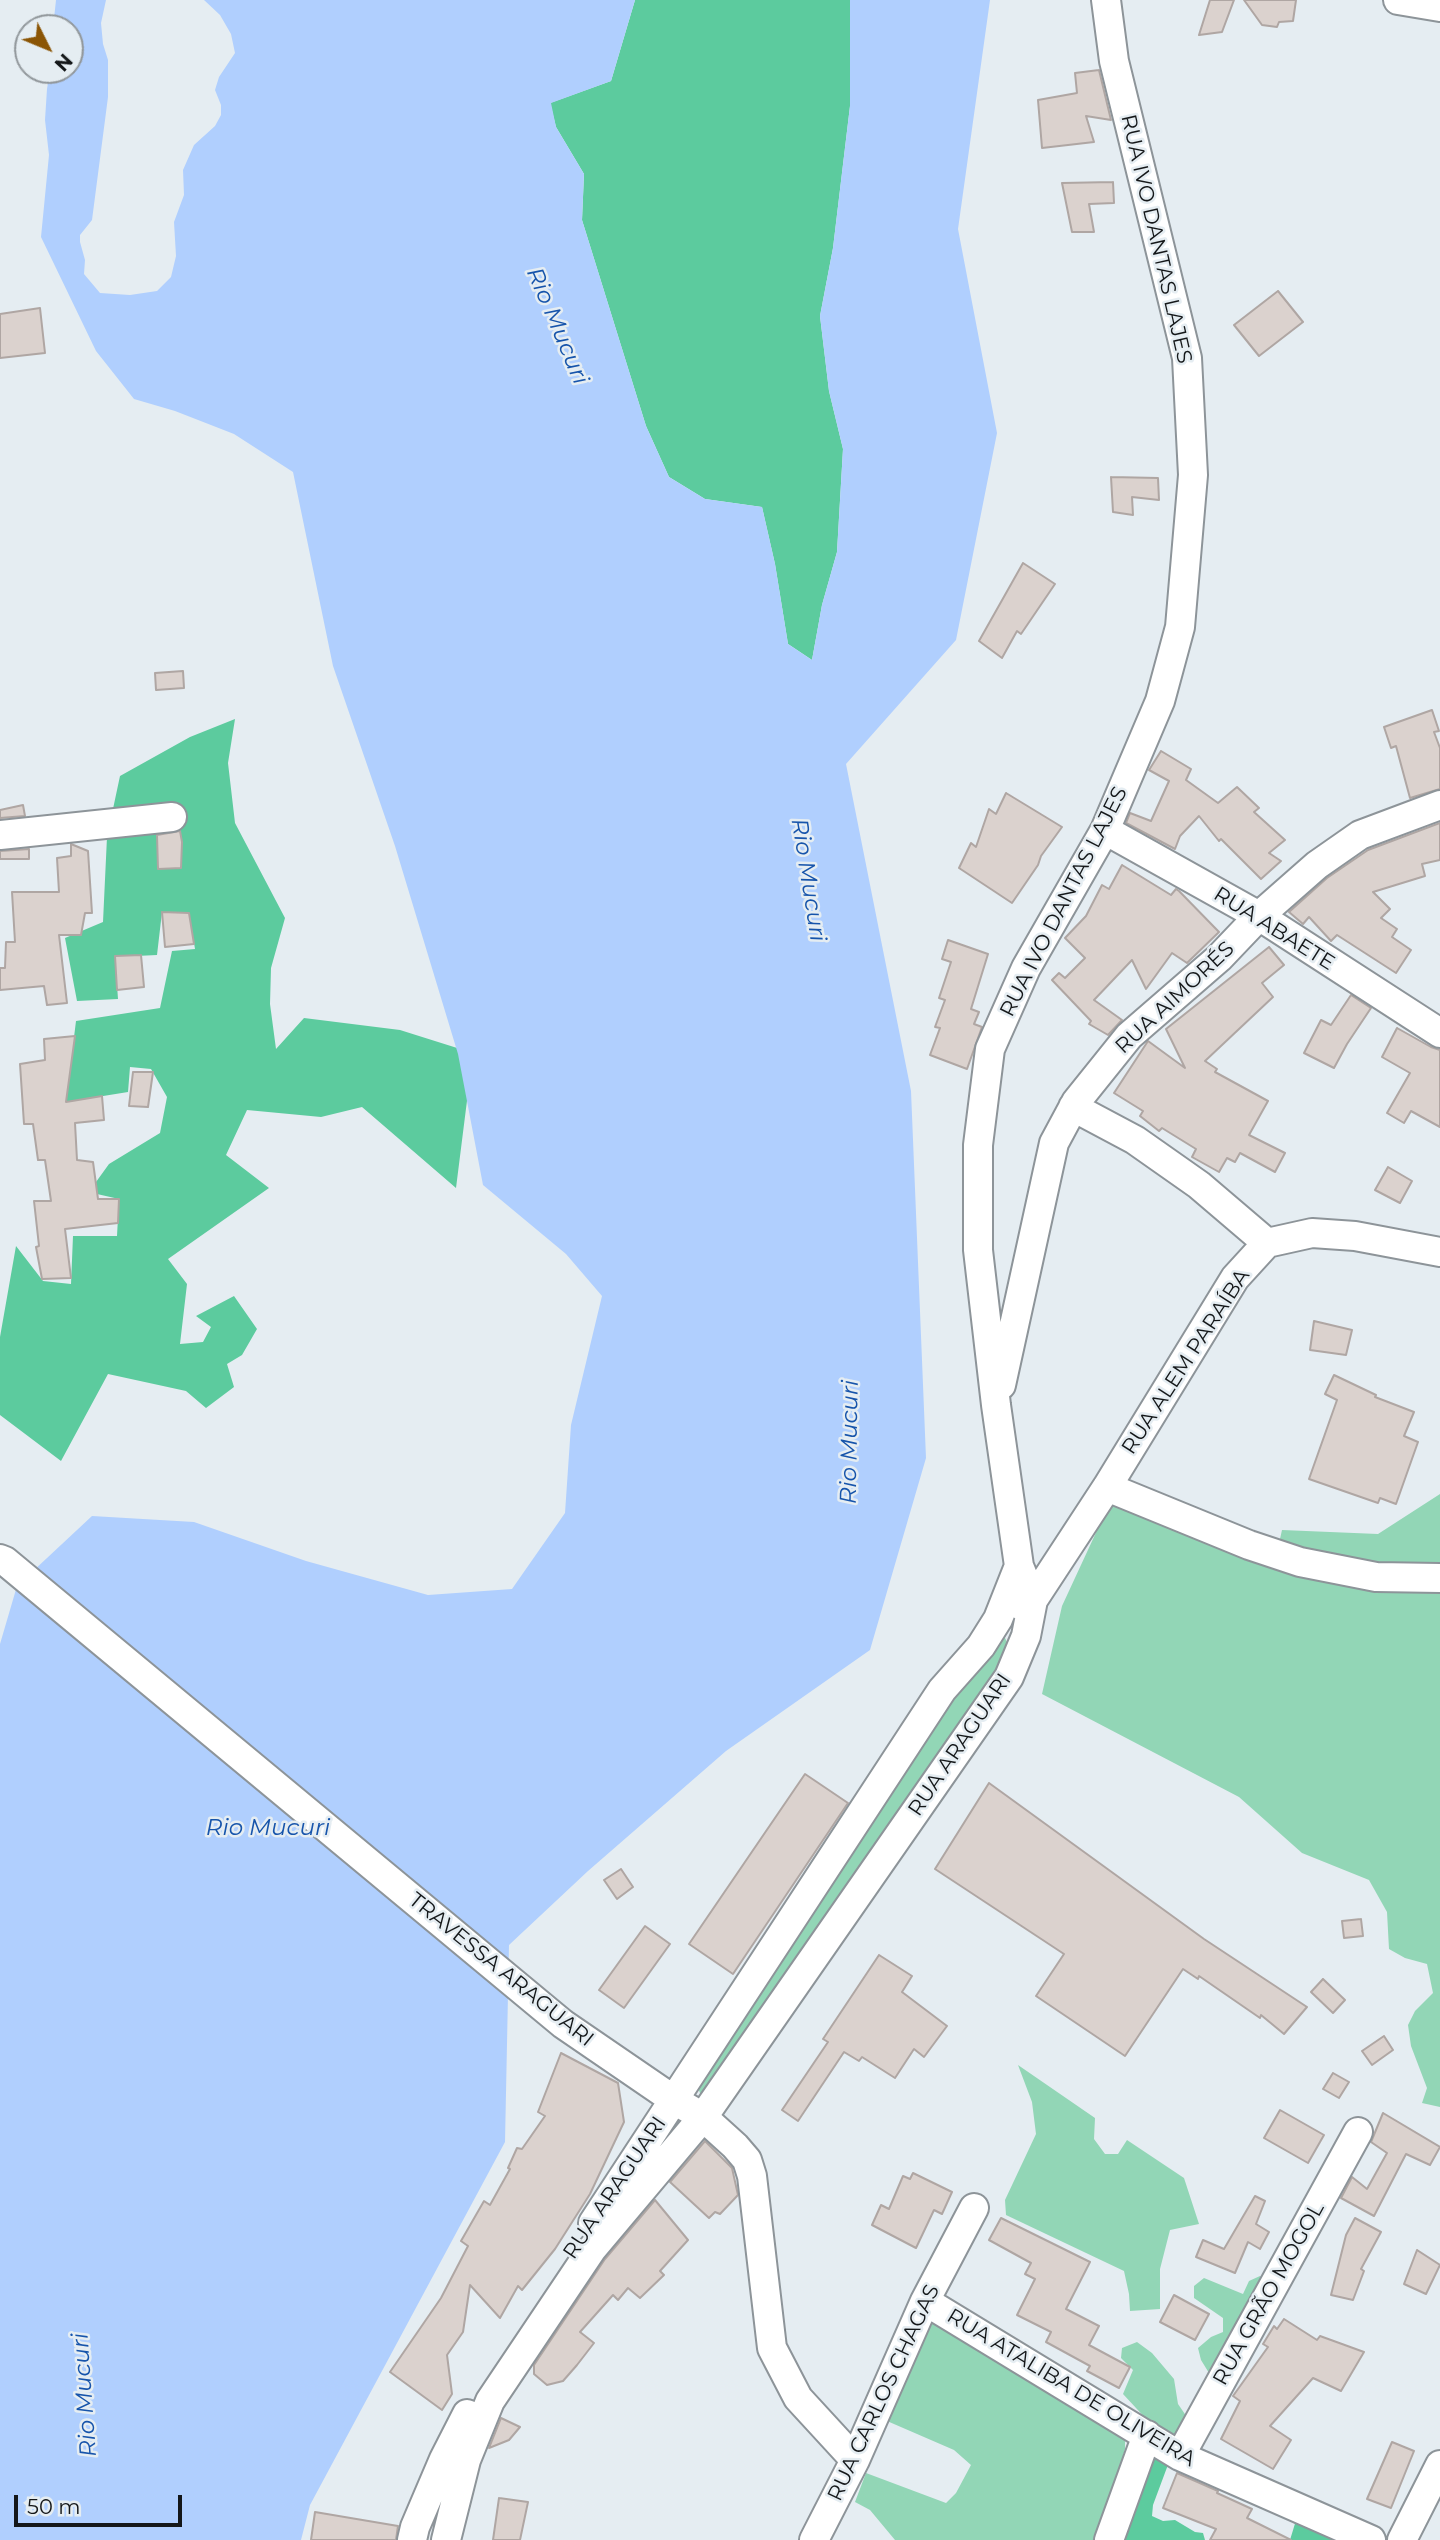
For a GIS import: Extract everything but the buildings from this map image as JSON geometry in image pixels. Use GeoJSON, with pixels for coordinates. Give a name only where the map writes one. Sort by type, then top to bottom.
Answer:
{"type":"FeatureCollection","features":[{"type":"Feature","properties":{"kind":"street","name":"RUA IVO DANTAS LAJES"},"geometry":{"type":"LineString","coordinates":[[1019,1566],[978,1250],[978,1145],[990,1049],[1026,968],[1105,830],[1160,701],[1180,627],[1193,475],[1186,358],[1115,61],[1106,0]]}},
{"type":"Feature","properties":{"kind":"street"},"geometry":{"type":"LineString","coordinates":[[1398,0],[1440,7]]}},
{"type":"Feature","properties":{"kind":"street","name":"RUA AIMORÉS"},"geometry":{"type":"LineString","coordinates":[[996,1405],[1054,1143],[1073,1107],[1129,1036],[1219,958],[1259,916],[1317,865],[1360,835],[1440,805]]}},
{"type":"Feature","properties":{"kind":"street"},"geometry":{"type":"LineString","coordinates":[[0,835],[172,817]]}},
{"type":"Feature","properties":{"kind":"street","name":"RUA ABAETE"},"geometry":{"type":"LineString","coordinates":[[1105,830],[1259,916],[1440,1033]]}},
{"type":"Feature","properties":{"kind":"street"},"geometry":{"type":"LineString","coordinates":[[1073,1107],[1135,1140],[1199,1185],[1267,1242],[1312,1233],[1354,1237],[1440,1252]]}},
{"type":"Feature","properties":{"kind":"street","name":"RUA ALEM PARAÍBA"},"geometry":{"type":"LineString","coordinates":[[999,1619],[1033,1600],[1107,1487],[1235,1278],[1267,1242]]}},
{"type":"Feature","properties":{"kind":"street"},"geometry":{"type":"LineString","coordinates":[[1107,1487],[1249,1545],[1300,1562],[1376,1577],[1440,1578]]}},
{"type":"Feature","properties":{"kind":"street","name":"TRAVESSA ARAGUARI"},"geometry":{"type":"LineString","coordinates":[[3,1560],[563,2024],[674,2100],[704,2117],[735,2146],[747,2160],[752,2176],[772,2348],[798,2398],[855,2460]]}},
{"type":"Feature","properties":{"kind":"street"},"geometry":{"type":"LineString","coordinates":[[1019,1566],[1033,1600]]}},
{"type":"Feature","properties":{"kind":"street","name":"RUA ARAGUARI"},"geometry":{"type":"LineString","coordinates":[[486,2395],[510,2341],[612,2196],[942,1690],[981,1646],[999,1619],[1019,1566]]}},
{"type":"Feature","properties":{"kind":"street","name":"RUA ARAGUARI"},"geometry":{"type":"LineString","coordinates":[[486,2395],[592,2249],[704,2117],[1009,1677],[1026,1636],[1033,1600]]}},
{"type":"Feature","properties":{"kind":"street","name":"RUA GRÃO MOGOL"},"geometry":{"type":"LineString","coordinates":[[1180,2456],[1358,2132]]}},
{"type":"Feature","properties":{"kind":"street","name":"RUA CARLOS CHAGAS"},"geometry":{"type":"LineString","coordinates":[[814,2540],[855,2460],[925,2301],[974,2208]]}},
{"type":"Feature","properties":{"kind":"street","name":"RUA ATALIBA DE OLIVEIRA"},"geometry":{"type":"LineString","coordinates":[[925,2301],[1180,2456],[1371,2540]]}},
{"type":"Feature","properties":{"kind":"street"},"geometry":{"type":"LineString","coordinates":[[412,2540],[444,2459],[486,2395]]}},
{"type":"Feature","properties":{"kind":"street"},"geometry":{"type":"LineString","coordinates":[[446,2540],[486,2395]]}},
{"type":"Feature","properties":{"kind":"street"},"geometry":{"type":"LineString","coordinates":[[1109,2540],[1147,2435]]}},
{"type":"Feature","properties":{"kind":"street"},"geometry":{"type":"LineString","coordinates":[[1402,2540],[1440,2465]]}},
{"type":"Feature","properties":{"kind":"green space"},"geometry":{"type":"Polygon","coordinates":[[[635,0],[850,0],[850,106],[833,248],[820,316],[829,391],[843,449],[837,552],[822,605],[812,660],[788,644],[775,564],[762,507],[705,499],[669,477],[646,426],[582,220],[584,174],[556,127],[550,103],[611,81],[635,0]]]}},
{"type":"Feature","properties":{"kind":"green space"},"geometry":{"type":"Polygon","coordinates":[[[235,719],[228,763],[235,823],[285,918],[271,968],[270,1004],[276,1049],[304,1018],[400,1030],[473,1053],[456,1188],[362,1107],[321,1117],[247,1110],[226,1155],[269,1188],[168,1259],[187,1284],[180,1344],[203,1342],[211,1327],[196,1316],[234,1296],[257,1329],[242,1355],[227,1364],[234,1387],[206,1408],[186,1391],[108,1374],[61,1461],[0,1415],[0,1337],[16,1246],[43,1281],[71,1284],[73,1236],[117,1236],[119,1199],[97,1194],[96,1182],[109,1164],[160,1133],[167,1097],[151,1069],[130,1067],[128,1092],[66,1102],[76,1021],[160,1008],[172,951],[195,949],[189,913],[162,912],[157,955],[115,957],[118,999],[77,1001],[65,938],[103,922],[107,837],[120,776],[190,737],[235,719]]]}},
{"type":"Feature","properties":{"kind":"green space"},"geometry":{"type":"Polygon","coordinates":[[[1440,1494],[1440,1567],[1376,1569],[1278,1548],[1282,1530],[1378,1534],[1440,1494]]]}},
{"type":"Feature","properties":{"kind":"green space"},"geometry":{"type":"Polygon","coordinates":[[[1112,1498],[1440,1590],[1440,2107],[1422,2103],[1427,2088],[1411,2046],[1408,2025],[1415,2011],[1433,1993],[1427,1964],[1405,1958],[1389,1949],[1387,1912],[1369,1880],[1302,1853],[1239,1797],[1042,1694],[1062,1606],[1112,1498]]]}},
{"type":"Feature","properties":{"kind":"green space"},"geometry":{"type":"Polygon","coordinates":[[[1005,1638],[1008,1644],[1005,1657],[712,2095],[705,2096],[700,2093],[696,2082],[990,1640],[1005,1638]]]}},
{"type":"Feature","properties":{"kind":"green space"},"geometry":{"type":"Polygon","coordinates":[[[1018,2065],[1095,2118],[1094,2139],[1105,2154],[1118,2154],[1127,2140],[1184,2178],[1199,2224],[1170,2230],[1160,2269],[1160,2309],[1130,2311],[1124,2271],[1006,2215],[1005,2200],[1036,2134],[1032,2102],[1018,2065]]]}},
{"type":"Feature","properties":{"kind":"green space"},"geometry":{"type":"Polygon","coordinates":[[[1260,2276],[1265,2280],[1217,2368],[1209,2373],[1198,2348],[1211,2337],[1223,2332],[1223,2318],[1194,2298],[1194,2286],[1204,2278],[1243,2294],[1249,2281],[1260,2276]]]}},
{"type":"Feature","properties":{"kind":"green space"},"geometry":{"type":"Polygon","coordinates":[[[933,2323],[1003,2363],[1058,2400],[1106,2422],[1125,2436],[1125,2449],[1101,2540],[895,2540],[870,2510],[855,2502],[866,2473],[946,2503],[956,2493],[971,2465],[954,2450],[887,2421],[911,2352],[933,2323]]]}},
{"type":"Feature","properties":{"kind":"green space"},"geometry":{"type":"Polygon","coordinates":[[[1137,2342],[1152,2353],[1174,2379],[1178,2404],[1189,2420],[1184,2429],[1172,2435],[1149,2422],[1123,2394],[1133,2370],[1121,2358],[1122,2348],[1137,2342]]]}},
{"type":"Feature","properties":{"kind":"green space"},"geometry":{"type":"Polygon","coordinates":[[[1151,2452],[1169,2462],[1153,2505],[1152,2516],[1163,2521],[1175,2520],[1195,2532],[1203,2533],[1205,2540],[1122,2540],[1151,2452]]]}},
{"type":"Feature","properties":{"kind":"green space"},"geometry":{"type":"Polygon","coordinates":[[[1297,2517],[1351,2540],[1290,2540],[1297,2517]]]}},
{"type":"Feature","properties":{"kind":"water","name":"Rio Mucuri"},"geometry":{"type":"Polygon","coordinates":[[[56,0],[106,0],[101,23],[108,60],[108,97],[92,220],[80,235],[80,242],[85,260],[84,274],[100,293],[130,295],[157,291],[171,277],[176,256],[174,222],[184,195],[183,170],[194,145],[215,126],[221,115],[221,105],[215,90],[219,77],[235,53],[231,34],[220,15],[204,0],[635,0],[611,81],[551,103],[556,127],[584,174],[582,220],[646,426],[669,477],[705,499],[762,507],[775,564],[788,644],[812,660],[822,605],[837,552],[843,449],[829,391],[820,316],[833,248],[850,106],[850,0],[990,0],[958,229],[997,433],[956,640],[846,764],[911,1091],[926,1458],[870,1650],[726,1751],[588,1871],[509,1945],[505,2142],[310,2505],[301,2540],[0,2540],[0,1644],[17,1586],[92,1516],[194,1522],[306,1561],[428,1595],[512,1589],[565,1513],[571,1425],[602,1296],[566,1254],[483,1185],[458,1054],[395,846],[333,666],[293,472],[234,434],[175,411],[134,399],[96,351],[41,237],[49,155],[45,120],[48,84],[84,84],[84,14],[54,14],[56,0]]]}}]}
